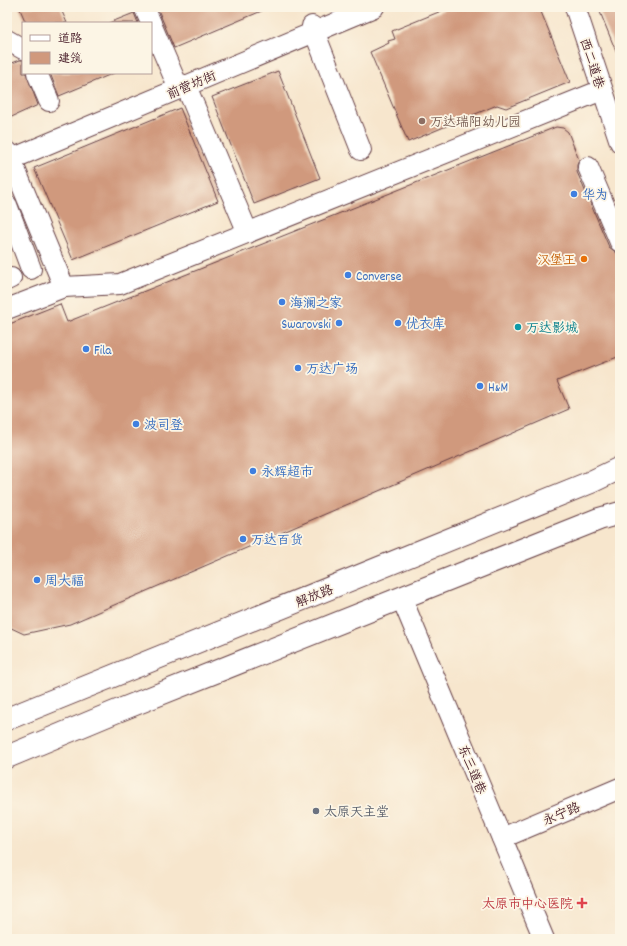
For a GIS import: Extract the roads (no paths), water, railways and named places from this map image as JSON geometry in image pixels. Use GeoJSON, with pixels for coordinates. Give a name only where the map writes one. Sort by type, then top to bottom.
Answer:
{"type":"FeatureCollection","features":[{"type":"Feature","properties":{"kind":"main road","name":"解放路"},"geometry":{"type":"LineString","coordinates":[[7,719],[592,482],[620,468]]}},
{"type":"Feature","properties":{"kind":"main road"},"geometry":{"type":"LineString","coordinates":[[592,482],[620,473]]}},
{"type":"Feature","properties":{"kind":"main road"},"geometry":{"type":"LineString","coordinates":[[7,757],[114,712],[620,510]]}},
{"type":"Feature","properties":{"kind":"main road"},"geometry":{"type":"LineString","coordinates":[[599,519],[620,513]]}},
{"type":"Feature","properties":{"kind":"street"},"geometry":{"type":"LineString","coordinates":[[144,7],[150,22]]}},
{"type":"Feature","properties":{"kind":"street","name":"前营坊街"},"geometry":{"type":"LineString","coordinates":[[313,29],[358,7]]}},
{"type":"Feature","properties":{"kind":"street","name":"前营坊街"},"geometry":{"type":"LineString","coordinates":[[8,157],[313,29],[374,7]]}},
{"type":"Feature","properties":{"kind":"street","name":"西二道巷"},"geometry":{"type":"LineString","coordinates":[[574,7],[620,142]]}},
{"type":"Feature","properties":{"kind":"street"},"geometry":{"type":"LineString","coordinates":[[152,26],[181,84],[248,233]]}},
{"type":"Feature","properties":{"kind":"street"},"geometry":{"type":"LineString","coordinates":[[313,29],[361,150]]}},
{"type":"Feature","properties":{"kind":"street"},"geometry":{"type":"LineString","coordinates":[[7,40],[22,48]]}},
{"type":"Feature","properties":{"kind":"street"},"geometry":{"type":"LineString","coordinates":[[37,74],[49,101]]}},
{"type":"Feature","properties":{"kind":"street"},"geometry":{"type":"LineString","coordinates":[[7,309],[64,287],[120,284],[602,90]]}},
{"type":"Feature","properties":{"kind":"street"},"geometry":{"type":"LineString","coordinates":[[8,157],[64,287]]}},
{"type":"Feature","properties":{"kind":"street"},"geometry":{"type":"LineString","coordinates":[[588,167],[620,242]]}},
{"type":"Feature","properties":{"kind":"street"},"geometry":{"type":"LineString","coordinates":[[7,205],[31,269]]}},
{"type":"Feature","properties":{"kind":"street","name":"东三道巷"},"geometry":{"type":"LineString","coordinates":[[402,598],[544,939]]}},
{"type":"Feature","properties":{"kind":"street","name":"永宁路"},"geometry":{"type":"LineString","coordinates":[[502,838],[620,788]]}},
{"type":"Feature","properties":{"kind":"place","name":"万达瑞阳幼儿园"},"geometry":{"type":"Point","coordinates":[422,121]}},
{"type":"Feature","properties":{"kind":"place","name":"华为"},"geometry":{"type":"Point","coordinates":[574,194]}},
{"type":"Feature","properties":{"kind":"place","name":"汉堡王"},"geometry":{"type":"Point","coordinates":[584,259]}},
{"type":"Feature","properties":{"kind":"place","name":"Converse"},"geometry":{"type":"Point","coordinates":[348,275]}},
{"type":"Feature","properties":{"kind":"place","name":"海澜之家"},"geometry":{"type":"Point","coordinates":[282,302]}},
{"type":"Feature","properties":{"kind":"place","name":"Swarovski"},"geometry":{"type":"Point","coordinates":[339,323]}},
{"type":"Feature","properties":{"kind":"place","name":"优衣库"},"geometry":{"type":"Point","coordinates":[398,323]}},
{"type":"Feature","properties":{"kind":"place","name":"万达影城"},"geometry":{"type":"Point","coordinates":[518,327]}},
{"type":"Feature","properties":{"kind":"place","name":"Fila"},"geometry":{"type":"Point","coordinates":[86,349]}},
{"type":"Feature","properties":{"kind":"place","name":"万达广场"},"geometry":{"type":"Point","coordinates":[298,368]}},
{"type":"Feature","properties":{"kind":"place","name":"H&M"},"geometry":{"type":"Point","coordinates":[480,386]}},
{"type":"Feature","properties":{"kind":"place","name":"波司登"},"geometry":{"type":"Point","coordinates":[136,424]}},
{"type":"Feature","properties":{"kind":"place","name":"永辉超市"},"geometry":{"type":"Point","coordinates":[253,471]}},
{"type":"Feature","properties":{"kind":"place","name":"万达百货"},"geometry":{"type":"Point","coordinates":[243,539]}},
{"type":"Feature","properties":{"kind":"place","name":"周大福"},"geometry":{"type":"Point","coordinates":[37,580]}},
{"type":"Feature","properties":{"kind":"place","name":"太原天主堂"},"geometry":{"type":"Point","coordinates":[316,811]}},
{"type":"Feature","properties":{"kind":"place","name":"太原市中心医院"},"geometry":{"type":"Point","coordinates":[582,903]}}]}
